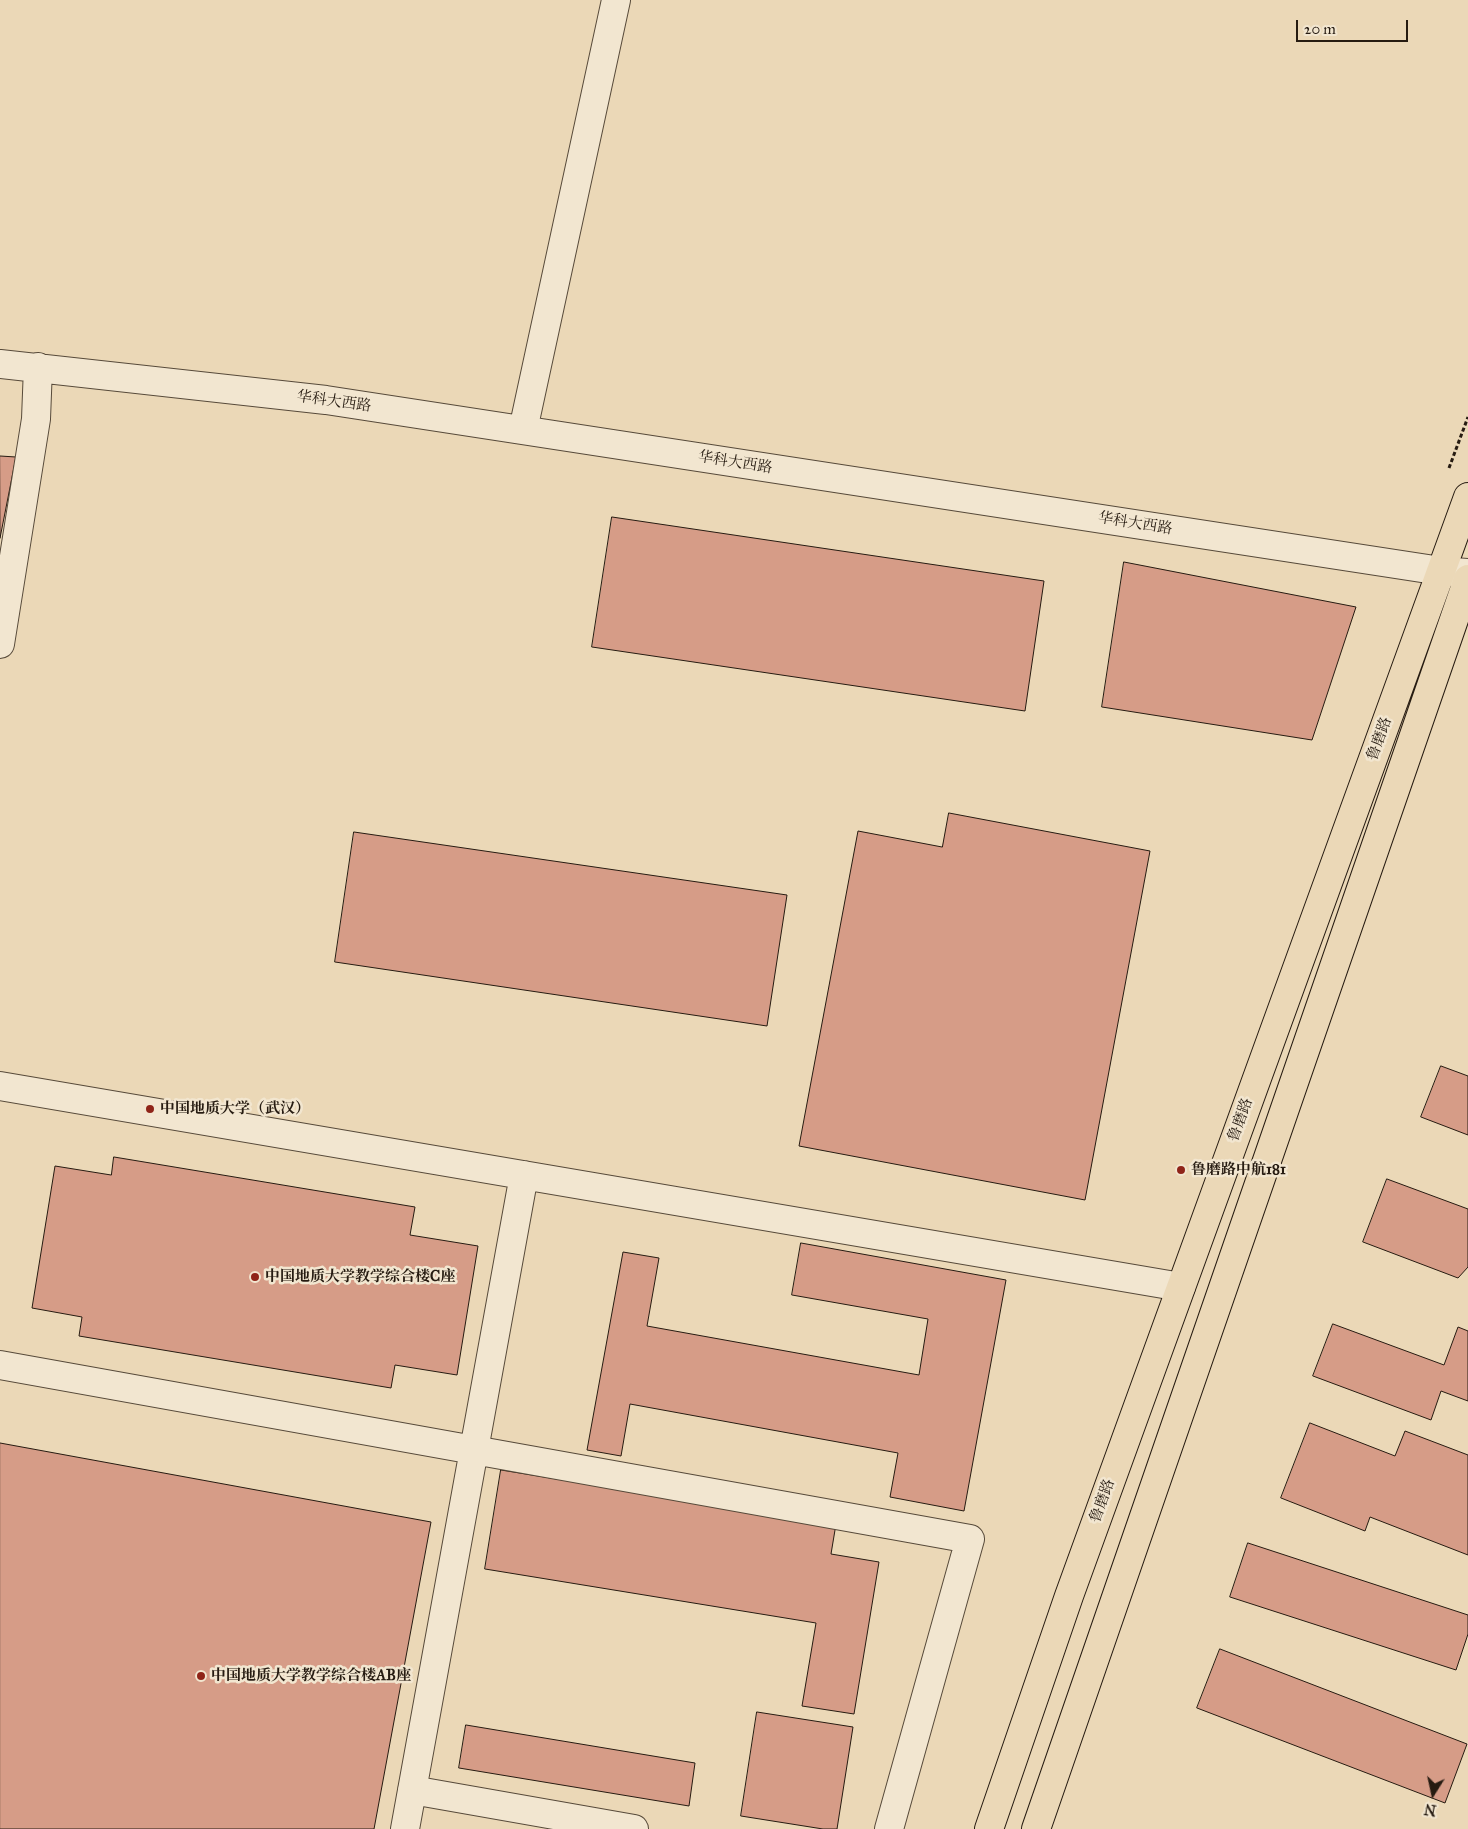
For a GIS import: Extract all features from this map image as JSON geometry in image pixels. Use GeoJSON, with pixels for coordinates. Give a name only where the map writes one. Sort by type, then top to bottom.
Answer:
{"type":"FeatureCollection","features":[{"type":"Feature","properties":{"kind":"main road","name":"鲁磨路"},"geometry":{"type":"LineString","coordinates":[[989,1829],[1069,1596],[1468,497]]}},
{"type":"Feature","properties":{"kind":"main road","name":"鲁磨路"},"geometry":{"type":"LineString","coordinates":[[1036,1829],[1468,579]]}},
{"type":"Feature","properties":{"kind":"street"},"geometry":{"type":"LineString","coordinates":[[523,430],[616,0]]}},
{"type":"Feature","properties":{"kind":"street","name":"华科大西路"},"geometry":{"type":"LineString","coordinates":[[0,364],[326,400],[1441,571],[1468,573]]}},
{"type":"Feature","properties":{"kind":"street"},"geometry":{"type":"LineString","coordinates":[[0,644],[36,419],[38,367]]}},
{"type":"Feature","properties":{"kind":"street"},"geometry":{"type":"LineString","coordinates":[[0,1086],[1181,1287]]}},
{"type":"Feature","properties":{"kind":"street"},"geometry":{"type":"LineString","coordinates":[[405,1829],[524,1175]]}},
{"type":"Feature","properties":{"kind":"street"},"geometry":{"type":"LineString","coordinates":[[0,1365],[970,1540],[889,1829]]}},
{"type":"Feature","properties":{"kind":"street"},"geometry":{"type":"LineString","coordinates":[[412,1790],[634,1829]]}},
{"type":"Feature","properties":{"kind":"building"},"geometry":{"type":"Polygon","coordinates":[[[0,456],[16,457],[0,538],[0,456]]]}},
{"type":"Feature","properties":{"kind":"building"},"geometry":{"type":"Polygon","coordinates":[[[612,517],[1044,581],[1025,711],[592,647],[612,517]]]}},
{"type":"Feature","properties":{"kind":"building"},"geometry":{"type":"Polygon","coordinates":[[[1124,562],[1356,607],[1312,740],[1102,707],[1124,562]]]}},
{"type":"Feature","properties":{"kind":"building"},"geometry":{"type":"Polygon","coordinates":[[[949,813],[1150,851],[1085,1200],[799,1146],[858,831],[942,847],[949,813]]]}},
{"type":"Feature","properties":{"kind":"building"},"geometry":{"type":"Polygon","coordinates":[[[354,832],[787,895],[767,1026],[335,962],[354,832]]]}},
{"type":"Feature","properties":{"kind":"building"},"geometry":{"type":"Polygon","coordinates":[[[1441,1066],[1468,1076],[1468,1135],[1421,1117],[1441,1066]]]}},
{"type":"Feature","properties":{"kind":"building","name":"中国地质大学教学综合楼C座"},"geometry":{"type":"Polygon","coordinates":[[[114,1157],[415,1207],[410,1235],[478,1246],[457,1375],[395,1365],[391,1388],[79,1336],[82,1317],[32,1308],[55,1166],[111,1175],[114,1157]]]}},
{"type":"Feature","properties":{"kind":"building"},"geometry":{"type":"Polygon","coordinates":[[[1387,1179],[1468,1209],[1468,1267],[1458,1278],[1363,1242],[1387,1179]]]}},
{"type":"Feature","properties":{"kind":"building"},"geometry":{"type":"Polygon","coordinates":[[[801,1243],[1006,1280],[964,1511],[890,1497],[898,1453],[630,1404],[621,1456],[587,1450],[623,1252],[659,1258],[647,1326],[919,1375],[928,1319],[792,1295],[801,1243]]]}},
{"type":"Feature","properties":{"kind":"building"},"geometry":{"type":"Polygon","coordinates":[[[1333,1324],[1444,1365],[1458,1327],[1468,1331],[1468,1401],[1441,1391],[1431,1420],[1313,1376],[1333,1324]]]}},
{"type":"Feature","properties":{"kind":"building"},"geometry":{"type":"Polygon","coordinates":[[[1310,1423],[1395,1456],[1405,1431],[1468,1455],[1468,1555],[1370,1517],[1365,1531],[1281,1498],[1310,1423]]]}},
{"type":"Feature","properties":{"kind":"building","name":"中国地质大学教学综合楼AB座"},"geometry":{"type":"Polygon","coordinates":[[[0,1443],[431,1522],[374,1829],[0,1829],[0,1443]]]}},
{"type":"Feature","properties":{"kind":"building"},"geometry":{"type":"Polygon","coordinates":[[[501,1470],[836,1524],[831,1554],[879,1562],[854,1714],[802,1706],[816,1623],[485,1569],[501,1470]]]}},
{"type":"Feature","properties":{"kind":"building"},"geometry":{"type":"Polygon","coordinates":[[[1248,1543],[1468,1615],[1468,1634],[1456,1670],[1230,1597],[1248,1543]]]}},
{"type":"Feature","properties":{"kind":"building"},"geometry":{"type":"Polygon","coordinates":[[[1220,1649],[1467,1744],[1445,1803],[1197,1708],[1220,1649]]]}},
{"type":"Feature","properties":{"kind":"building"},"geometry":{"type":"Polygon","coordinates":[[[757,1712],[853,1727],[837,1829],[823,1829],[741,1816],[757,1712]]]}},
{"type":"Feature","properties":{"kind":"building"},"geometry":{"type":"Polygon","coordinates":[[[466,1725],[695,1763],[689,1806],[459,1768],[466,1725]]]}},
{"type":"Feature","properties":{"kind":"place","name":"中国地质大学（武汉）"},"geometry":{"type":"Point","coordinates":[150,1109]}},
{"type":"Feature","properties":{"kind":"place","name":"鲁磨路中航181"},"geometry":{"type":"Point","coordinates":[1181,1170]}},
{"type":"Feature","properties":{"kind":"place","name":"中国地质大学教学综合楼C座"},"geometry":{"type":"Point","coordinates":[255,1277]}},
{"type":"Feature","properties":{"kind":"place","name":"中国地质大学教学综合楼AB座"},"geometry":{"type":"Point","coordinates":[201,1676]}}]}
